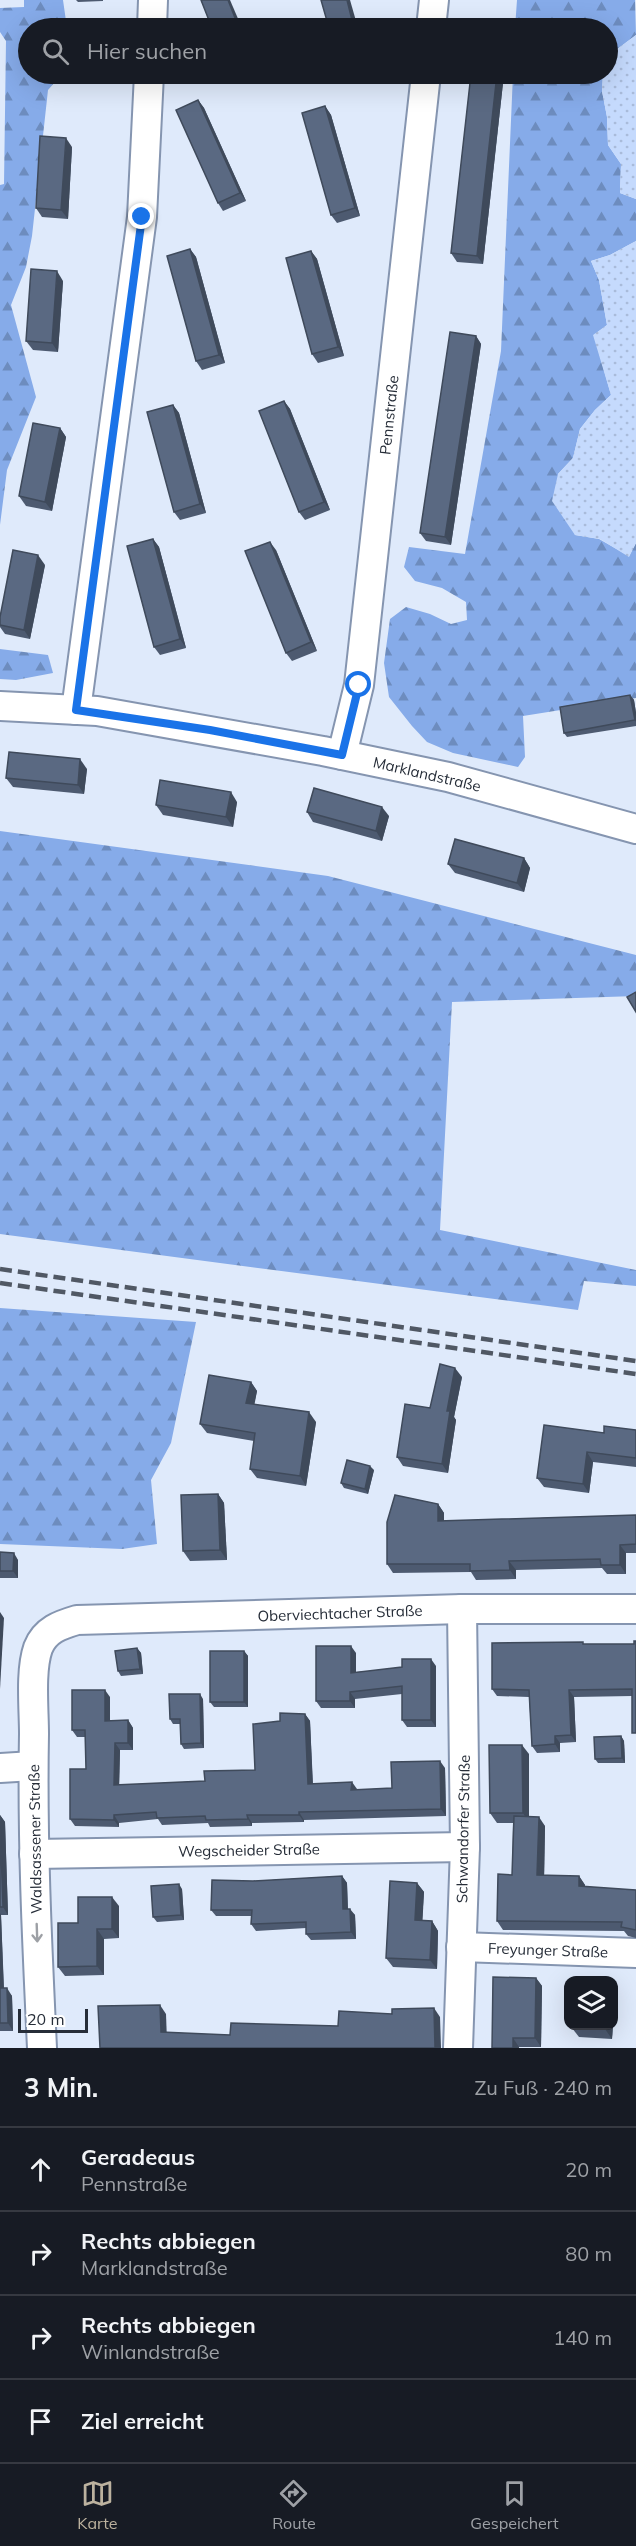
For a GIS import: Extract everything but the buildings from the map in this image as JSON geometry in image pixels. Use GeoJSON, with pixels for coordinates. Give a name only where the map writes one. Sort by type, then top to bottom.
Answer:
{"type":"FeatureCollection","features":[{"type":"Feature","properties":{"kind":"street"},"geometry":{"type":"LineString","coordinates":[[152,18],[153,0]]}},
{"type":"Feature","properties":{"kind":"street"},"geometry":{"type":"LineString","coordinates":[[432,18],[434,0]]}},
{"type":"Feature","properties":{"kind":"street"},"geometry":{"type":"LineString","coordinates":[[76,710],[142,217],[149,84]]}},
{"type":"Feature","properties":{"kind":"street","name":"Pennstraße"},"geometry":{"type":"LineString","coordinates":[[342,755],[359,685],[425,84]]}},
{"type":"Feature","properties":{"kind":"street","name":"Marklandstraße"},"geometry":{"type":"LineString","coordinates":[[0,706],[76,710],[199,728],[342,755],[448,777],[636,829]]}},
{"type":"Feature","properties":{"kind":"street","name":"Oberviechtacher Straße"},"geometry":{"type":"LineString","coordinates":[[48,1632],[77,1620],[462,1609],[636,1609]]}},
{"type":"Feature","properties":{"kind":"street","name":"Schwandorfer Straße"},"geometry":{"type":"LineString","coordinates":[[458,2048],[465,1847],[462,1609]]}},
{"type":"Feature","properties":{"kind":"street","name":"Waldsassener Straße"},"geometry":{"type":"LineString","coordinates":[[42,2048],[34,1854],[33,1766],[35,1664],[38,1647],[48,1632]]}},
{"type":"Feature","properties":{"kind":"street"},"geometry":{"type":"LineString","coordinates":[[0,1767],[33,1766]]}},
{"type":"Feature","properties":{"kind":"street","name":"Wegscheider Straße"},"geometry":{"type":"LineString","coordinates":[[34,1854],[465,1847]]}},
{"type":"Feature","properties":{"kind":"street","name":"Freyunger Straße"},"geometry":{"type":"LineString","coordinates":[[461,1947],[636,1953]]}},
{"type":"Feature","properties":{"kind":"green space"},"geometry":{"type":"Polygon","coordinates":[[[24,0],[63,0],[66,18],[18,18],[18,84],[53,84],[48,90],[32,236],[26,267],[11,305],[36,397],[7,470],[0,525],[0,185],[4,184],[6,41],[0,32],[0,8],[24,7],[24,0]]]}},
{"type":"Feature","properties":{"kind":"green space"},"geometry":{"type":"Polygon","coordinates":[[[517,0],[635,0],[636,35],[618,48],[618,18],[516,18],[517,0]]]}},
{"type":"Feature","properties":{"kind":"green space"},"geometry":{"type":"Polygon","coordinates":[[[513,84],[602,84],[608,145],[621,164],[620,193],[636,199],[636,241],[610,255],[591,261],[599,280],[607,325],[594,335],[611,395],[580,429],[573,458],[558,474],[575,535],[599,539],[629,556],[636,543],[636,698],[523,716],[525,757],[518,767],[453,753],[427,742],[389,697],[384,663],[390,619],[406,607],[430,614],[451,624],[467,620],[466,602],[442,588],[415,581],[404,567],[409,547],[465,554],[501,351],[513,84]]]}},
{"type":"Feature","properties":{"kind":"green space"},"geometry":{"type":"Polygon","coordinates":[[[0,649],[48,655],[53,673],[16,680],[0,679],[0,649]]]}},
{"type":"Feature","properties":{"kind":"green space"},"geometry":{"type":"Polygon","coordinates":[[[0,831],[328,876],[636,955],[636,996],[452,1002],[440,1230],[636,1270],[636,1286],[584,1281],[578,1310],[0,1234],[0,831]]]}},
{"type":"Feature","properties":{"kind":"green space"},"geometry":{"type":"Polygon","coordinates":[[[0,1308],[196,1322],[171,1443],[151,1480],[157,1544],[122,1549],[0,1544],[0,1308]]]}},
{"type":"Feature","properties":{"kind":"shaded area"},"geometry":{"type":"Polygon","coordinates":[[[636,35],[636,199],[620,193],[621,164],[608,145],[602,84],[618,84],[618,48],[636,35]]]}},
{"type":"Feature","properties":{"kind":"shaded area"},"geometry":{"type":"Polygon","coordinates":[[[636,241],[636,543],[629,557],[600,539],[575,535],[552,501],[558,474],[573,458],[580,429],[611,395],[593,335],[607,325],[599,280],[591,261],[610,255],[636,241]]]}},
{"type":"Feature","properties":{"kind":"railway"},"geometry":{"type":"LineString","coordinates":[[0,1269],[636,1361]]}},
{"type":"Feature","properties":{"kind":"railway"},"geometry":{"type":"LineString","coordinates":[[0,1283],[636,1374]]}},
{"type":"Feature","properties":{"kind":"route"},"geometry":{"type":"LineString","coordinates":[[142,217],[76,710],[97,711],[210,730],[342,755],[359,685]]}}]}
